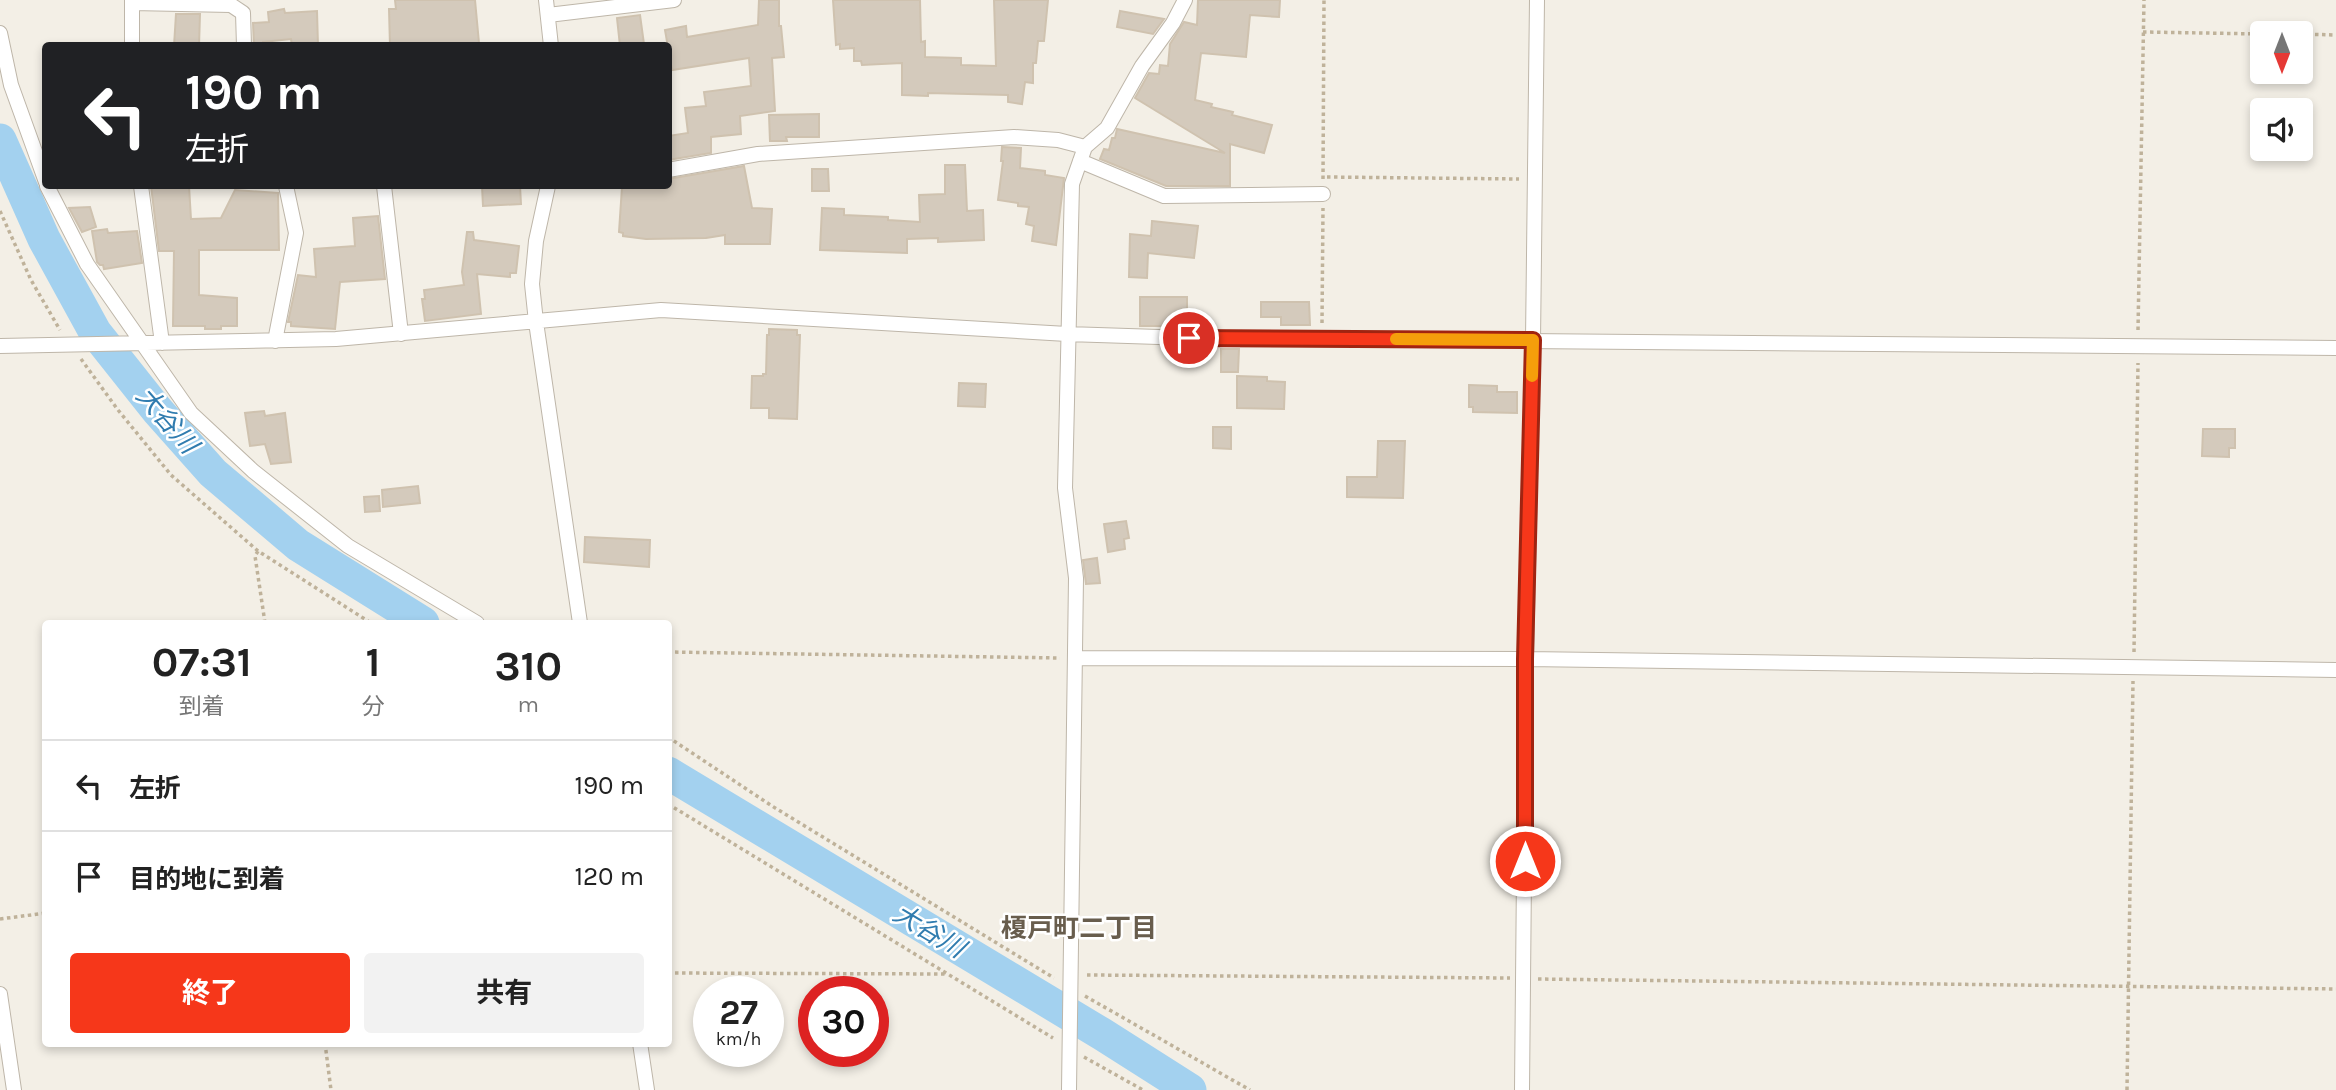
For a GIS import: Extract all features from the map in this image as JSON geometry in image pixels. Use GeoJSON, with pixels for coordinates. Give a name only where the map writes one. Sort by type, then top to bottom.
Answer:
{"type":"FeatureCollection","features":[{"type":"Feature","properties":{"kind":"street"},"geometry":{"type":"LineString","coordinates":[[551,42],[547,7],[674,0]]}},
{"type":"Feature","properties":{"kind":"street"},"geometry":{"type":"LineString","coordinates":[[1069,1090],[1076,578],[1065,488],[1072,184],[1083,154],[1107,128],[1142,66],[1173,23],[1185,0]]}},
{"type":"Feature","properties":{"kind":"street"},"geometry":{"type":"LineString","coordinates":[[1522,1090],[1525,659],[1533,340],[1537,0]]}},
{"type":"Feature","properties":{"kind":"street"},"geometry":{"type":"LineString","coordinates":[[132,42],[132,1],[231,5],[243,13],[244,42]]}},
{"type":"Feature","properties":{"kind":"street"},"geometry":{"type":"LineString","coordinates":[[0,33],[11,85],[42,173]]}},
{"type":"Feature","properties":{"kind":"street"},"geometry":{"type":"LineString","coordinates":[[672,169],[758,154],[1014,137],[1058,140],[1164,196],[1323,194]]}},
{"type":"Feature","properties":{"kind":"street"},"geometry":{"type":"LineString","coordinates":[[49,189],[87,264],[137,343],[191,413],[253,471],[348,546],[472,620]]}},
{"type":"Feature","properties":{"kind":"street"},"geometry":{"type":"LineString","coordinates":[[141,189],[162,342]]}},
{"type":"Feature","properties":{"kind":"street"},"geometry":{"type":"LineString","coordinates":[[275,341],[296,233],[287,189]]}},
{"type":"Feature","properties":{"kind":"street"},"geometry":{"type":"LineString","coordinates":[[384,189],[401,334]]}},
{"type":"Feature","properties":{"kind":"street"},"geometry":{"type":"LineString","coordinates":[[547,189],[536,241],[533,284],[536,322],[580,620]]}},
{"type":"Feature","properties":{"kind":"street"},"geometry":{"type":"LineString","coordinates":[[0,346],[336,339],[661,310],[1067,334],[1322,339],[2336,348]]}},
{"type":"Feature","properties":{"kind":"street"},"geometry":{"type":"LineString","coordinates":[[1076,658],[1525,659],[2336,670]]}},
{"type":"Feature","properties":{"kind":"street"},"geometry":{"type":"LineString","coordinates":[[0,994],[14,1090]]}},
{"type":"Feature","properties":{"kind":"street"},"geometry":{"type":"LineString","coordinates":[[641,1047],[647,1090]]}},
{"type":"Feature","properties":{"kind":"path"},"geometry":{"type":"LineString","coordinates":[[1322,339],[1324,0]]}},
{"type":"Feature","properties":{"kind":"path"},"geometry":{"type":"LineString","coordinates":[[2127,1090],[2144,0]]}},
{"type":"Feature","properties":{"kind":"path"},"geometry":{"type":"LineString","coordinates":[[2143,32],[2250,34]]}},
{"type":"Feature","properties":{"kind":"path"},"geometry":{"type":"LineString","coordinates":[[2314,34],[2336,35]]}},
{"type":"Feature","properties":{"kind":"path"},"geometry":{"type":"LineString","coordinates":[[1323,177],[1535,179]]}},
{"type":"Feature","properties":{"kind":"path"},"geometry":{"type":"LineString","coordinates":[[0,211],[31,280],[117,410],[171,475],[258,551],[366,620]]}},
{"type":"Feature","properties":{"kind":"path"},"geometry":{"type":"LineString","coordinates":[[258,551],[255,556],[265,620]]}},
{"type":"Feature","properties":{"kind":"path"},"geometry":{"type":"LineString","coordinates":[[672,652],[1076,658]]}},
{"type":"Feature","properties":{"kind":"path"},"geometry":{"type":"LineString","coordinates":[[672,740],[772,806],[1250,1090]]}},
{"type":"Feature","properties":{"kind":"path"},"geometry":{"type":"LineString","coordinates":[[672,806],[1143,1090]]}},
{"type":"Feature","properties":{"kind":"path"},"geometry":{"type":"LineString","coordinates":[[0,919],[42,914]]}},
{"type":"Feature","properties":{"kind":"path"},"geometry":{"type":"LineString","coordinates":[[672,973],[950,974]]}},
{"type":"Feature","properties":{"kind":"path"},"geometry":{"type":"LineString","coordinates":[[1070,982],[1524,978],[2336,989]]}},
{"type":"Feature","properties":{"kind":"path"},"geometry":{"type":"LineString","coordinates":[[326,1047],[331,1090]]}},
{"type":"Feature","properties":{"kind":"building"},"geometry":{"type":"Polygon","coordinates":[[[395,0],[475,0],[479,42],[390,42],[389,9],[396,9],[395,0]]]}},
{"type":"Feature","properties":{"kind":"building"},"geometry":{"type":"Polygon","coordinates":[[[759,0],[779,0],[779,26],[784,57],[772,58],[775,111],[740,116],[741,134],[711,137],[711,153],[672,159],[672,135],[688,133],[685,108],[706,106],[704,92],[751,86],[749,58],[672,70],[672,42],[667,42],[665,30],[686,26],[687,37],[758,25],[759,0]]]}},
{"type":"Feature","properties":{"kind":"building"},"geometry":{"type":"Polygon","coordinates":[[[833,0],[920,0],[921,42],[925,41],[925,57],[961,58],[961,65],[996,66],[994,0],[1048,0],[1044,41],[1038,41],[1036,63],[1033,63],[1033,83],[1025,82],[1022,104],[1008,102],[1008,95],[902,95],[902,63],[862,65],[861,61],[854,61],[854,48],[840,49],[840,44],[836,45],[833,0]]]}},
{"type":"Feature","properties":{"kind":"building"},"geometry":{"type":"Polygon","coordinates":[[[1198,0],[1280,0],[1279,17],[1250,15],[1246,57],[1201,53],[1195,100],[1233,112],[1232,115],[1272,125],[1264,153],[1230,144],[1230,186],[1166,186],[1100,159],[1104,149],[1109,150],[1117,129],[1225,153],[1135,98],[1149,73],[1159,74],[1160,65],[1168,66],[1170,44],[1184,22],[1197,25],[1198,0]]]}},
{"type":"Feature","properties":{"kind":"building"},"geometry":{"type":"Polygon","coordinates":[[[284,9],[285,13],[317,11],[318,42],[291,42],[291,39],[254,42],[253,23],[269,22],[268,12],[284,9]]]}},
{"type":"Feature","properties":{"kind":"building"},"geometry":{"type":"Polygon","coordinates":[[[1120,11],[1164,19],[1153,34],[1117,27],[1120,11]]]}},
{"type":"Feature","properties":{"kind":"building"},"geometry":{"type":"Polygon","coordinates":[[[176,14],[200,14],[199,42],[174,42],[176,14]]]}},
{"type":"Feature","properties":{"kind":"building"},"geometry":{"type":"Polygon","coordinates":[[[640,15],[644,42],[620,42],[617,18],[640,15]]]}},
{"type":"Feature","properties":{"kind":"building"},"geometry":{"type":"Polygon","coordinates":[[[819,114],[819,137],[786,137],[787,141],[770,141],[769,115],[819,114]]]}},
{"type":"Feature","properties":{"kind":"building"},"geometry":{"type":"Polygon","coordinates":[[[1002,147],[1021,148],[1020,168],[1045,171],[1045,175],[1064,178],[1056,245],[1032,241],[1034,226],[1026,224],[1029,207],[998,200],[1002,147]]]}},
{"type":"Feature","properties":{"kind":"building"},"geometry":{"type":"Polygon","coordinates":[[[945,165],[965,165],[967,211],[983,210],[984,240],[938,242],[938,238],[907,239],[907,253],[820,250],[822,208],[844,209],[844,215],[920,222],[919,195],[945,194],[945,165]]]}},
{"type":"Feature","properties":{"kind":"building"},"geometry":{"type":"Polygon","coordinates":[[[744,166],[752,208],[772,209],[770,244],[725,244],[725,235],[646,239],[623,236],[623,233],[619,232],[622,189],[672,189],[672,178],[744,166]]]}},
{"type":"Feature","properties":{"kind":"building"},"geometry":{"type":"Polygon","coordinates":[[[812,169],[828,169],[829,191],[812,191],[812,169]]]}},
{"type":"Feature","properties":{"kind":"building"},"geometry":{"type":"Polygon","coordinates":[[[151,189],[189,189],[191,219],[221,218],[235,190],[278,193],[279,250],[199,250],[199,295],[237,298],[237,326],[205,329],[205,326],[173,326],[174,251],[159,251],[151,189]]]}},
{"type":"Feature","properties":{"kind":"building"},"geometry":{"type":"Polygon","coordinates":[[[482,189],[520,189],[521,204],[483,206],[482,189]]]}},
{"type":"Feature","properties":{"kind":"building"},"geometry":{"type":"Polygon","coordinates":[[[90,207],[96,227],[82,232],[69,208],[90,207]]]}},
{"type":"Feature","properties":{"kind":"building"},"geometry":{"type":"Polygon","coordinates":[[[378,216],[385,279],[340,282],[335,329],[291,326],[291,322],[288,322],[298,275],[316,277],[314,249],[355,246],[353,218],[378,216]]]}},
{"type":"Feature","properties":{"kind":"building"},"geometry":{"type":"Polygon","coordinates":[[[1152,221],[1198,226],[1194,258],[1148,253],[1147,278],[1129,277],[1130,234],[1151,236],[1152,221]]]}},
{"type":"Feature","properties":{"kind":"building"},"geometry":{"type":"Polygon","coordinates":[[[107,229],[108,233],[137,231],[142,263],[104,269],[103,265],[97,262],[92,231],[107,229]]]}},
{"type":"Feature","properties":{"kind":"building"},"geometry":{"type":"Polygon","coordinates":[[[467,232],[473,232],[474,240],[519,246],[516,273],[510,273],[510,277],[477,274],[481,314],[425,321],[422,299],[425,299],[424,290],[464,285],[462,272],[467,232]]]}},
{"type":"Feature","properties":{"kind":"building"},"geometry":{"type":"Polygon","coordinates":[[[1140,297],[1187,297],[1187,326],[1140,326],[1140,297]]]}},
{"type":"Feature","properties":{"kind":"building"},"geometry":{"type":"Polygon","coordinates":[[[1261,302],[1309,302],[1310,325],[1281,325],[1281,317],[1261,317],[1261,302]]]}},
{"type":"Feature","properties":{"kind":"building"},"geometry":{"type":"Polygon","coordinates":[[[769,329],[797,330],[797,335],[800,335],[797,419],[769,418],[769,408],[751,408],[752,376],[766,374],[769,329]]]}},
{"type":"Feature","properties":{"kind":"building"},"geometry":{"type":"Polygon","coordinates":[[[1221,349],[1239,349],[1238,372],[1221,372],[1221,349]]]}},
{"type":"Feature","properties":{"kind":"building"},"geometry":{"type":"Polygon","coordinates":[[[1237,376],[1267,377],[1267,381],[1285,382],[1284,409],[1237,408],[1237,376]]]}},
{"type":"Feature","properties":{"kind":"building"},"geometry":{"type":"Polygon","coordinates":[[[959,383],[986,384],[985,407],[958,406],[959,383]]]}},
{"type":"Feature","properties":{"kind":"building"},"geometry":{"type":"Polygon","coordinates":[[[1469,385],[1497,386],[1497,392],[1517,392],[1517,413],[1473,412],[1473,407],[1469,407],[1469,385]]]}},
{"type":"Feature","properties":{"kind":"building"},"geometry":{"type":"Polygon","coordinates":[[[264,411],[265,416],[285,413],[291,462],[271,464],[265,444],[250,446],[245,413],[264,411]]]}},
{"type":"Feature","properties":{"kind":"building"},"geometry":{"type":"Polygon","coordinates":[[[1213,427],[1231,427],[1231,449],[1213,448],[1213,427]]]}},
{"type":"Feature","properties":{"kind":"building"},"geometry":{"type":"Polygon","coordinates":[[[2203,429],[2235,429],[2235,448],[2229,448],[2229,457],[2202,456],[2203,429]]]}},
{"type":"Feature","properties":{"kind":"building"},"geometry":{"type":"Polygon","coordinates":[[[1378,441],[1405,441],[1403,498],[1347,497],[1347,477],[1377,477],[1378,441]]]}},
{"type":"Feature","properties":{"kind":"building"},"geometry":{"type":"Polygon","coordinates":[[[418,486],[420,503],[383,507],[382,490],[418,486]]]}},
{"type":"Feature","properties":{"kind":"building"},"geometry":{"type":"Polygon","coordinates":[[[379,496],[380,511],[365,512],[364,497],[379,496]]]}},
{"type":"Feature","properties":{"kind":"building"},"geometry":{"type":"Polygon","coordinates":[[[1126,521],[1129,538],[1124,539],[1125,549],[1108,552],[1104,524],[1126,521]]]}},
{"type":"Feature","properties":{"kind":"building"},"geometry":{"type":"Polygon","coordinates":[[[585,537],[650,540],[649,567],[584,562],[585,537]]]}},
{"type":"Feature","properties":{"kind":"building"},"geometry":{"type":"Polygon","coordinates":[[[1097,558],[1100,583],[1086,584],[1083,560],[1097,558]]]}},
{"type":"Feature","properties":{"kind":"waterway","name":"大谷川"},"geometry":{"type":"LineString","coordinates":[[0,140],[44,239],[95,332],[157,410],[213,473],[298,545],[418,620]]}},
{"type":"Feature","properties":{"kind":"waterway","name":"大谷川"},"geometry":{"type":"LineString","coordinates":[[672,775],[1102,1034],[1190,1090]]}},
{"type":"Feature","properties":{"kind":"slow traffic"},"geometry":{"type":"LineString","coordinates":[[1396,339],[1533,340],[1532,376]]}},
{"type":"Feature","properties":{"kind":"district","name":"榎戸町二丁目"},"geometry":{"type":"Point","coordinates":[1079,928]}},
{"type":"Feature","properties":{"kind":"route"},"geometry":{"type":"LineString","coordinates":[[1189,338],[1533,340],[1525,659],[1525,861]]}}]}
